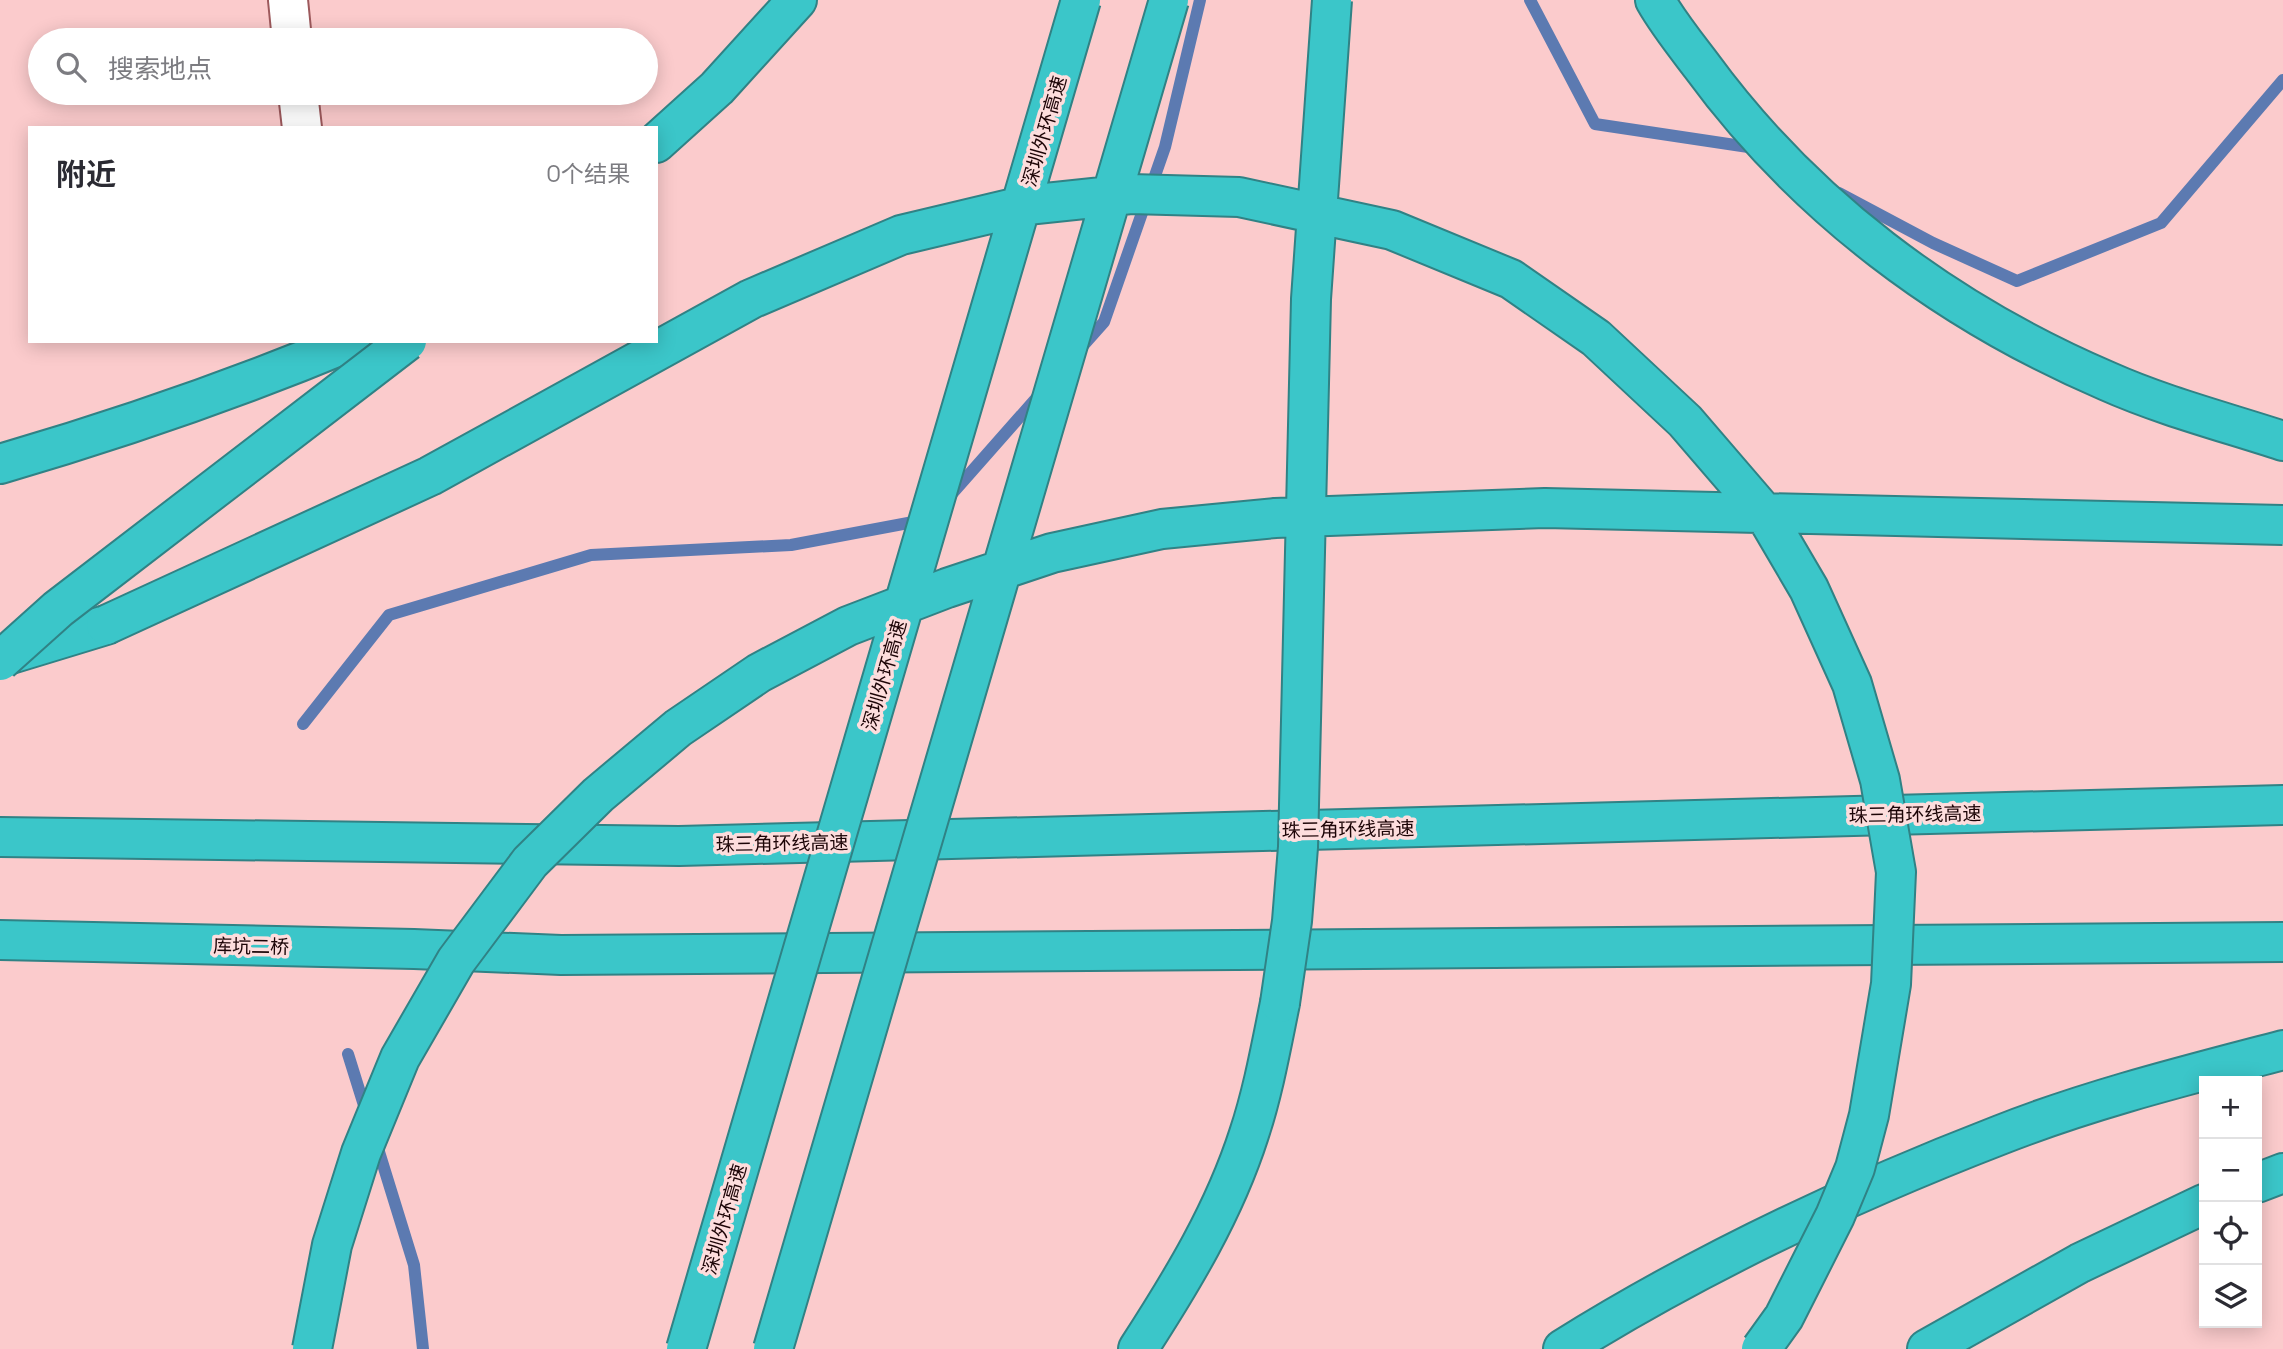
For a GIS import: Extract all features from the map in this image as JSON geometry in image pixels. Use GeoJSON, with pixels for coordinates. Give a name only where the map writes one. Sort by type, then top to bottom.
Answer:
{"type":"FeatureCollection","features":[{"type":"Feature","properties":{"kind":"highway"},"geometry":{"type":"LineString","coordinates":[[658,142],[717,88],[797,0]]}},
{"type":"Feature","properties":{"kind":"highway","name":"深圳外环高速"},"geometry":{"type":"LineString","coordinates":[[686,1349],[1082,0]]}},
{"type":"Feature","properties":{"kind":"highway"},"geometry":{"type":"LineString","coordinates":[[773,1349],[1169,0]]}},
{"type":"Feature","properties":{"kind":"highway"},"geometry":{"type":"LineString","coordinates":[[1138,1349],[1189,1268],[1219,1209],[1249,1135],[1280,1003],[1292,921],[1302,762],[1311,299],[1332,0]]}},
{"type":"Feature","properties":{"kind":"highway"},"geometry":{"type":"LineString","coordinates":[[1655,0],[1731,106],[1812,192],[1902,268],[2002,331],[2108,382],[2283,441]]}},
{"type":"Feature","properties":{"kind":"highway"},"geometry":{"type":"LineString","coordinates":[[0,659],[106,625],[430,476],[751,299],[901,235],[1027,205],[1131,194],[1238,197],[1392,230],[1511,279],[1596,338],[1685,421],[1765,514],[1809,589],[1852,684],[1880,780],[1896,872],[1891,984],[1869,1115],[1855,1168],[1835,1216],[1784,1317],[1761,1349]]}},
{"type":"Feature","properties":{"kind":"highway"},"geometry":{"type":"LineString","coordinates":[[0,464],[109,432],[239,387],[346,343]]}},
{"type":"Feature","properties":{"kind":"highway"},"geometry":{"type":"LineString","coordinates":[[0,659],[58,608],[404,343]]}},
{"type":"Feature","properties":{"kind":"highway"},"geometry":{"type":"LineString","coordinates":[[312,1349],[332,1245],[361,1153],[400,1058],[456,961],[530,862],[608,787],[678,728],[759,673],[848,626],[947,588],[1052,553],[1162,529],[1275,518],[1545,508],[2283,525]]}},
{"type":"Feature","properties":{"kind":"highway","name":"珠三角环线高速"},"geometry":{"type":"LineString","coordinates":[[0,837],[679,846],[2283,805]]}},
{"type":"Feature","properties":{"kind":"highway","name":"库坑二桥"},"geometry":{"type":"LineString","coordinates":[[0,940],[414,948],[561,955],[2283,942]]}},
{"type":"Feature","properties":{"kind":"highway"},"geometry":{"type":"LineString","coordinates":[[1563,1349],[1670,1287],[1772,1237],[1875,1188],[2001,1135],[2105,1100],[2283,1050]]}},
{"type":"Feature","properties":{"kind":"highway"},"geometry":{"type":"LineString","coordinates":[[2262,1181],[2283,1173]]}},
{"type":"Feature","properties":{"kind":"highway"},"geometry":{"type":"LineString","coordinates":[[1927,1349],[2080,1263],[2199,1206]]}},
{"type":"Feature","properties":{"kind":"street"},"geometry":{"type":"LineString","coordinates":[[288,0],[291,28]]}},
{"type":"Feature","properties":{"kind":"street"},"geometry":{"type":"LineString","coordinates":[[299,105],[302,126]]}},
{"type":"Feature","properties":{"kind":"waterway"},"geometry":{"type":"LineString","coordinates":[[1080,349],[1104,322],[1165,147],[1200,0]]}},
{"type":"Feature","properties":{"kind":"waterway"},"geometry":{"type":"LineString","coordinates":[[1530,0],[1595,124],[1755,148]]}},
{"type":"Feature","properties":{"kind":"waterway"},"geometry":{"type":"LineString","coordinates":[[1839,193],[1933,243],[2017,281],[2161,223],[2283,80]]}},
{"type":"Feature","properties":{"kind":"waterway"},"geometry":{"type":"LineString","coordinates":[[950,496],[1040,394]]}},
{"type":"Feature","properties":{"kind":"waterway"},"geometry":{"type":"LineString","coordinates":[[303,724],[389,615],[591,555],[791,545],[924,520]]}},
{"type":"Feature","properties":{"kind":"waterway"},"geometry":{"type":"LineString","coordinates":[[348,1054],[367,1115]]}},
{"type":"Feature","properties":{"kind":"waterway"},"geometry":{"type":"LineString","coordinates":[[376,1142],[414,1265],[423,1349]]}}]}
